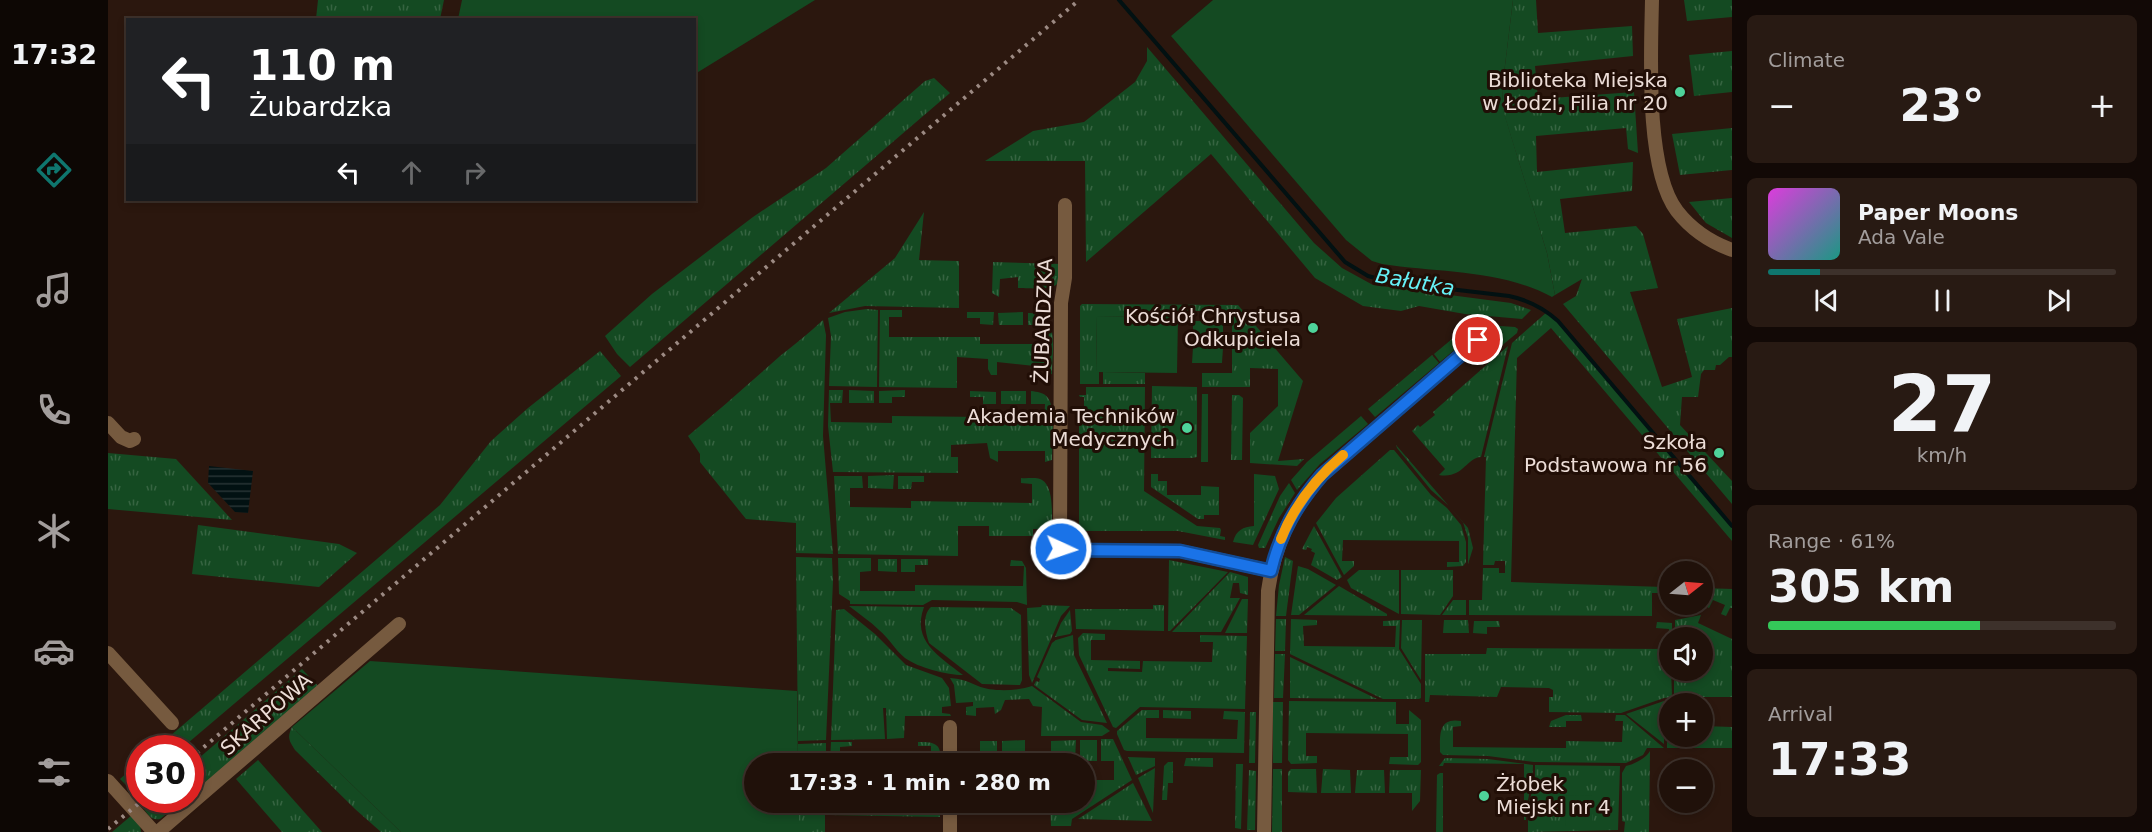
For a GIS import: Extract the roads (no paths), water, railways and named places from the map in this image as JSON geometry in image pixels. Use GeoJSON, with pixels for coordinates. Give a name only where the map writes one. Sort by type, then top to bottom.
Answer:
{"type":"FeatureCollection","features":[{"type":"Feature","properties":{"kind":"street"},"geometry":{"type":"LineString","coordinates":[[1652,0],[1653,131],[1665,186],[1677,212],[1707,239],[1732,250]]}},
{"type":"Feature","properties":{"kind":"street","name":"ŻUBARDZKA"},"geometry":{"type":"LineString","coordinates":[[1065,205],[1065,278],[1061,303],[1061,549],[1180,551],[1271,571]]}},
{"type":"Feature","properties":{"kind":"street"},"geometry":{"type":"LineString","coordinates":[[1264,832],[1268,591],[1276,549],[1301,500],[1322,475],[1478,340]]}},
{"type":"Feature","properties":{"kind":"street"},"geometry":{"type":"LineString","coordinates":[[108,423],[121,437],[130,441],[134,439]]}},
{"type":"Feature","properties":{"kind":"street","name":"SKARPOWA"},"geometry":{"type":"LineString","coordinates":[[156,832],[399,624]]}},
{"type":"Feature","properties":{"kind":"street"},"geometry":{"type":"LineString","coordinates":[[108,653],[172,723]]}},
{"type":"Feature","properties":{"kind":"street"},"geometry":{"type":"LineString","coordinates":[[950,727],[950,753]]}},
{"type":"Feature","properties":{"kind":"street"},"geometry":{"type":"LineString","coordinates":[[108,781],[156,832]]}},
{"type":"Feature","properties":{"kind":"street"},"geometry":{"type":"LineString","coordinates":[[950,813],[950,832]]}},
{"type":"Feature","properties":{"kind":"waterway","name":"Bałutka"},"geometry":{"type":"LineString","coordinates":[[1119,0],[1345,262],[1368,276],[1390,282],[1509,296],[1529,302],[1547,312],[1558,321],[1732,526]]}},
{"type":"Feature","properties":{"kind":"railway"},"geometry":{"type":"LineString","coordinates":[[204,747],[1079,0]]}},
{"type":"Feature","properties":{"kind":"railway"},"geometry":{"type":"LineString","coordinates":[[108,829],[127,813]]}},
{"type":"Feature","properties":{"kind":"place","name":"Biblioteka Miejska w Łodzi, Filia nr 20"},"geometry":{"type":"Point","coordinates":[1680,92]}},
{"type":"Feature","properties":{"kind":"place","name":"Kościół Chrystusa Odkupiciela"},"geometry":{"type":"Point","coordinates":[1313,328]}},
{"type":"Feature","properties":{"kind":"place","name":"Akademia Techników Medycznych"},"geometry":{"type":"Point","coordinates":[1187,428]}},
{"type":"Feature","properties":{"kind":"place","name":"Szkoła Podstawowa nr 56"},"geometry":{"type":"Point","coordinates":[1719,453]}},
{"type":"Feature","properties":{"kind":"place","name":"Żłobek Miejski nr 4"},"geometry":{"type":"Point","coordinates":[1484,796]}}]}
